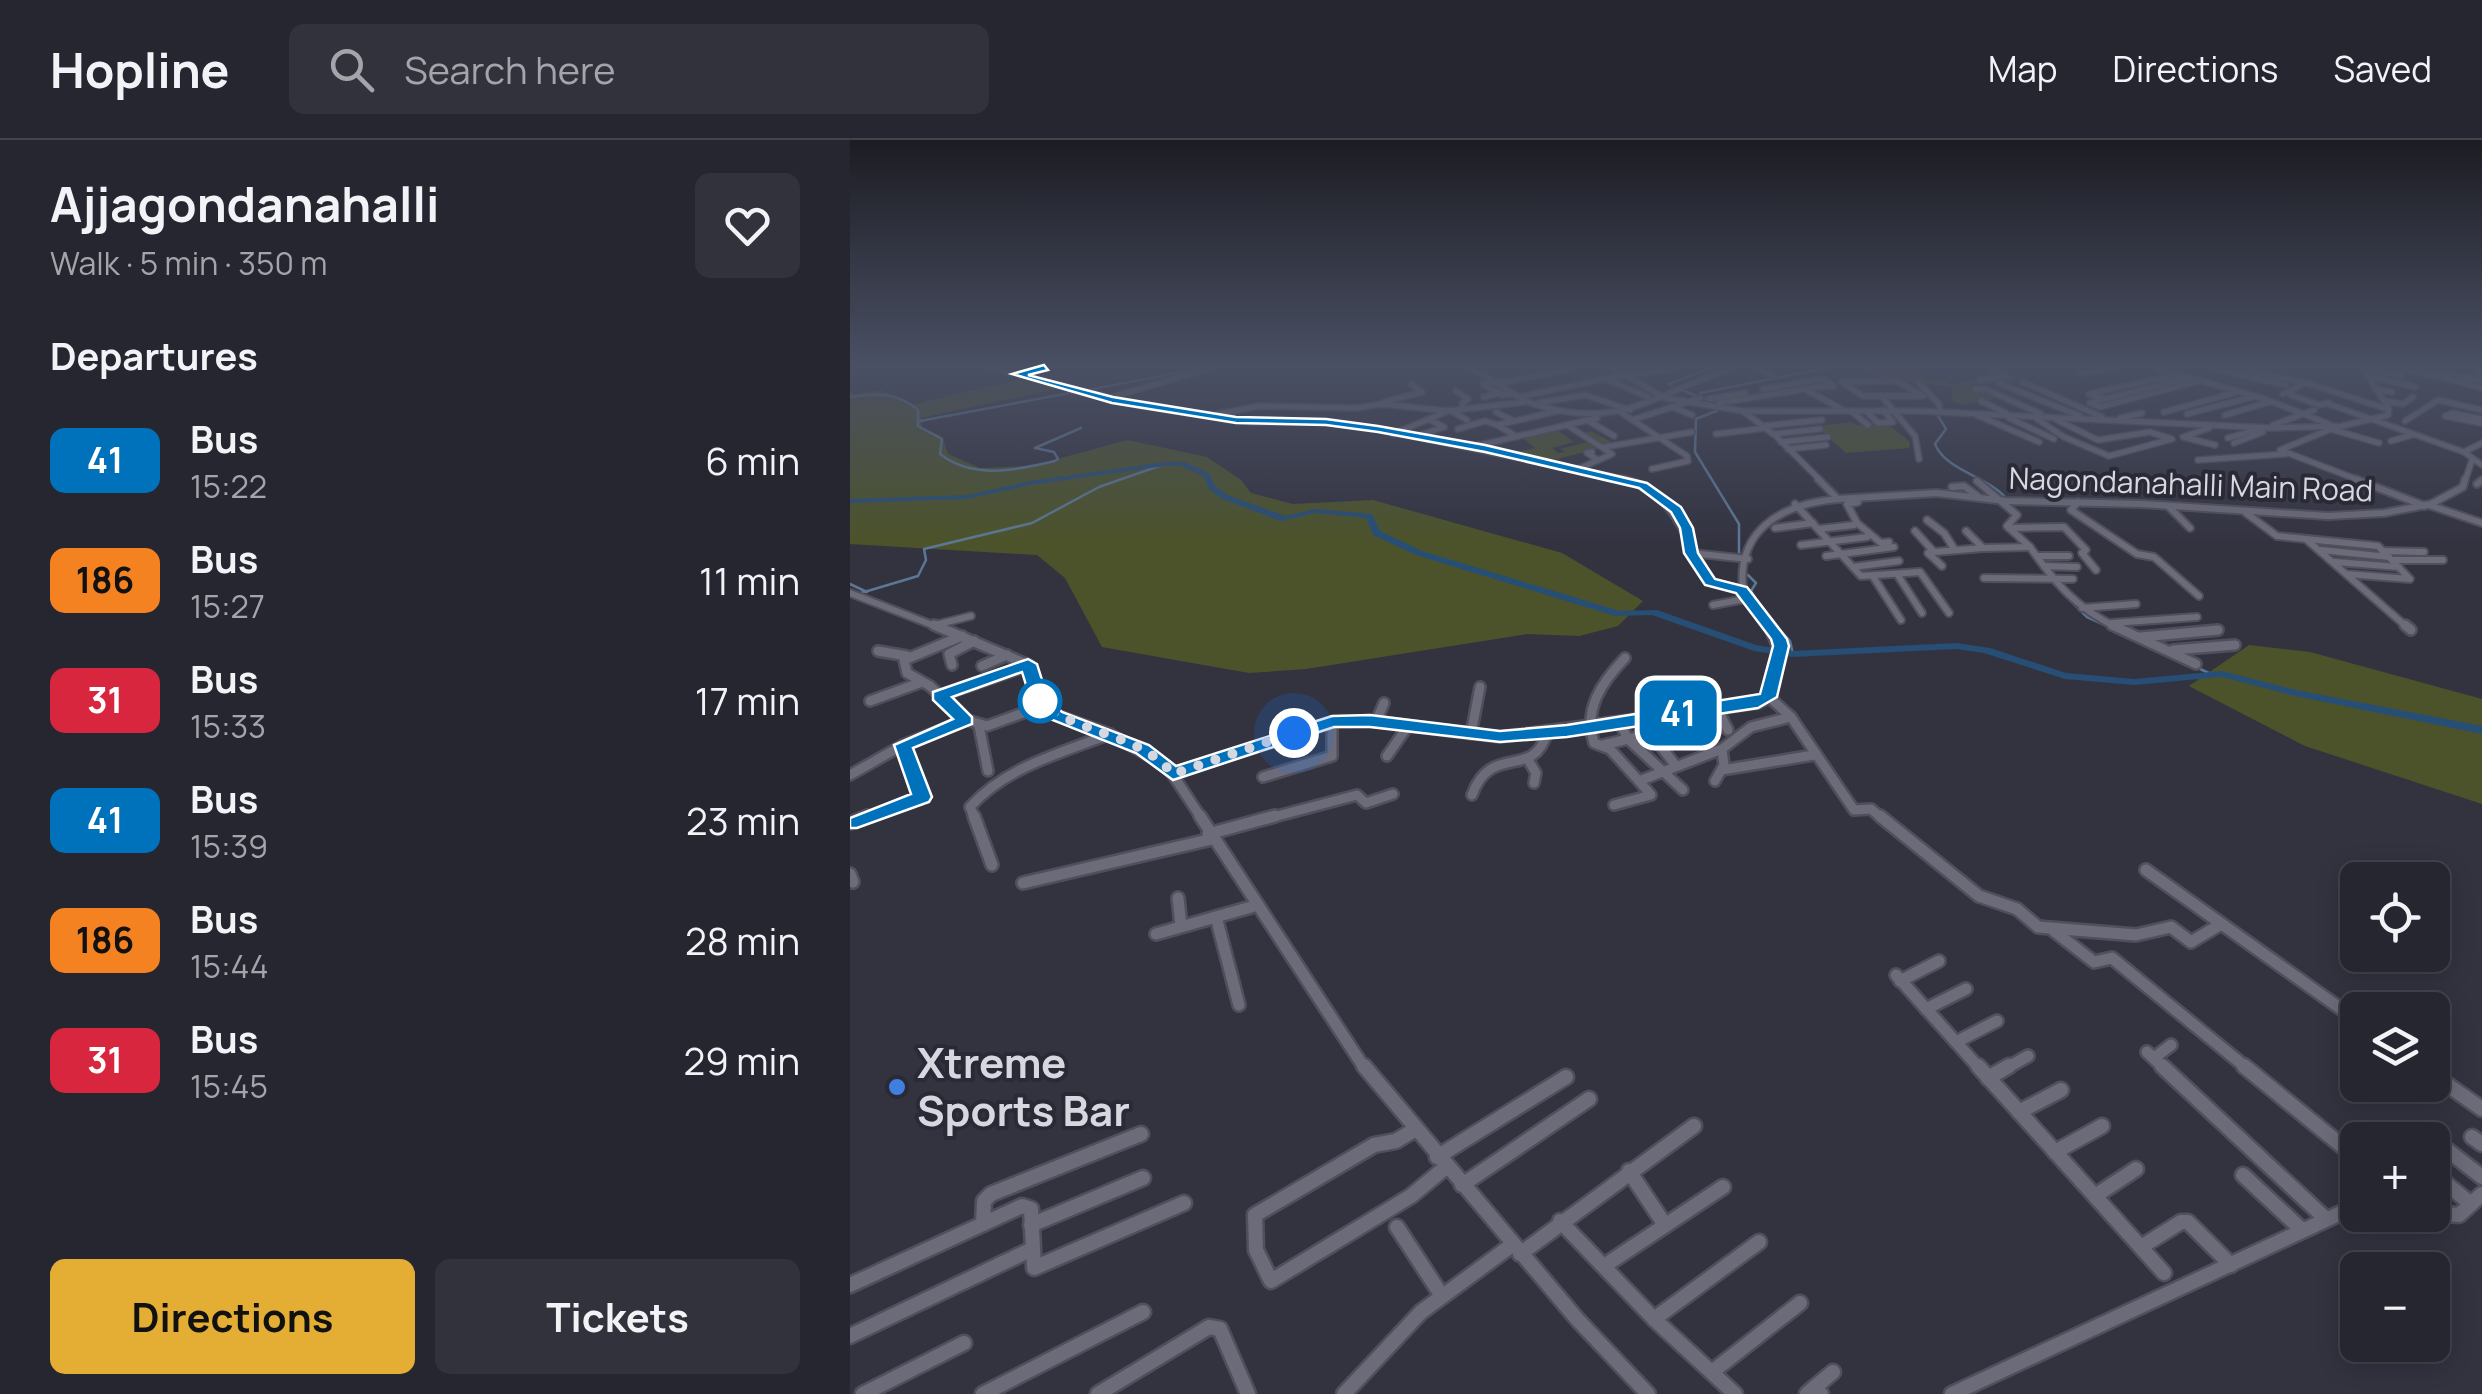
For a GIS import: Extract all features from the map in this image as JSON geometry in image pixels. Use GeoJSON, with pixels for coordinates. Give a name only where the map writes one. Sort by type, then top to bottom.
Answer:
{"type":"FeatureCollection","features":[{"type":"Feature","properties":{"kind":"street"},"geometry":{"type":"LineString","coordinates":[[1351,427],[1474,446],[1631,480],[1667,500],[1686,528],[1691,553],[1710,582],[1742,590]]}},
{"type":"Feature","properties":{"kind":"street"},"geometry":{"type":"LineString","coordinates":[[1393,434],[1413,427]]}},
{"type":"Feature","properties":{"kind":"street"},"geometry":{"type":"LineString","coordinates":[[1412,437],[1443,427]]}},
{"type":"Feature","properties":{"kind":"street"},"geometry":{"type":"LineString","coordinates":[[1458,430],[1470,427]]}},
{"type":"Feature","properties":{"kind":"street"},"geometry":{"type":"LineString","coordinates":[[1500,427],[1514,435]]}},
{"type":"Feature","properties":{"kind":"street"},"geometry":{"type":"LineString","coordinates":[[1474,446],[1559,427]]}},
{"type":"Feature","properties":{"kind":"street"},"geometry":{"type":"LineString","coordinates":[[1570,427],[1612,455],[1578,469]]}},
{"type":"Feature","properties":{"kind":"street"},"geometry":{"type":"LineString","coordinates":[[1603,427],[1614,434]]}},
{"type":"Feature","properties":{"kind":"street"},"geometry":{"type":"LineString","coordinates":[[1646,427],[1685,452],[1688,462],[1652,468]]}},
{"type":"Feature","properties":{"kind":"street"},"geometry":{"type":"LineString","coordinates":[[1764,427],[1838,498]]}},
{"type":"Feature","properties":{"kind":"street"},"geometry":{"type":"LineString","coordinates":[[1716,434],[1783,427]]}},
{"type":"Feature","properties":{"kind":"street"},"geometry":{"type":"LineString","coordinates":[[1906,427],[1914,436],[1919,458]]}},
{"type":"Feature","properties":{"kind":"street"},"geometry":{"type":"LineString","coordinates":[[2005,427],[2039,442]]}},
{"type":"Feature","properties":{"kind":"street"},"geometry":{"type":"LineString","coordinates":[[2028,427],[2054,438]]}},
{"type":"Feature","properties":{"kind":"street"},"geometry":{"type":"LineString","coordinates":[[2049,427],[2109,456],[2172,439],[2150,432],[2098,440],[2070,427]]}},
{"type":"Feature","properties":{"kind":"street"},"geometry":{"type":"LineString","coordinates":[[2214,427],[2183,437],[2215,445]]}},
{"type":"Feature","properties":{"kind":"street"},"geometry":{"type":"LineString","coordinates":[[2227,427],[2334,427],[2379,444]]}},
{"type":"Feature","properties":{"kind":"street"},"geometry":{"type":"LineString","coordinates":[[2218,436],[2262,427]]}},
{"type":"Feature","properties":{"kind":"street"},"geometry":{"type":"LineString","coordinates":[[2334,427],[2280,450],[2482,524]]}},
{"type":"Feature","properties":{"kind":"street","name":"Nagondanahalli Main Road"},"geometry":{"type":"LineString","coordinates":[[1838,498],[1881,499],[1936,493],[2004,501],[2168,506],[2351,518],[2427,506],[2478,483],[2472,460],[2464,452],[2414,435],[2401,427]]}},
{"type":"Feature","properties":{"kind":"street"},"geometry":{"type":"LineString","coordinates":[[2231,440],[2253,438],[2263,432],[2257,428]]}},
{"type":"Feature","properties":{"kind":"street"},"geometry":{"type":"LineString","coordinates":[[1768,429],[1820,429]]}},
{"type":"Feature","properties":{"kind":"street"},"geometry":{"type":"LineString","coordinates":[[1605,448],[1692,432]]}},
{"type":"Feature","properties":{"kind":"street"},"geometry":{"type":"LineString","coordinates":[[2390,441],[2414,435]]}},
{"type":"Feature","properties":{"kind":"street"},"geometry":{"type":"LineString","coordinates":[[1782,442],[1828,437]]}},
{"type":"Feature","properties":{"kind":"street"},"geometry":{"type":"LineString","coordinates":[[2464,452],[2482,441]]}},
{"type":"Feature","properties":{"kind":"street"},"geometry":{"type":"LineString","coordinates":[[1788,449],[1826,445]]}},
{"type":"Feature","properties":{"kind":"street"},"geometry":{"type":"LineString","coordinates":[[1592,452],[1586,453],[1598,460]]}},
{"type":"Feature","properties":{"kind":"street"},"geometry":{"type":"LineString","coordinates":[[2198,460],[2287,454]]}},
{"type":"Feature","properties":{"kind":"street"},"geometry":{"type":"LineString","coordinates":[[2472,460],[2482,465]]}},
{"type":"Feature","properties":{"kind":"street"},"geometry":{"type":"LineString","coordinates":[[1977,481],[2004,501],[2018,518],[2006,524],[2082,608],[2196,664]]}},
{"type":"Feature","properties":{"kind":"street"},"geometry":{"type":"LineString","coordinates":[[1952,487],[1964,486],[1980,498]]}},
{"type":"Feature","properties":{"kind":"street"},"geometry":{"type":"LineString","coordinates":[[1864,497],[1865,501],[1847,504],[1853,516],[1881,543],[1892,545]]}},
{"type":"Feature","properties":{"kind":"street"},"geometry":{"type":"LineString","coordinates":[[1173,774],[1332,722],[1376,722],[1471,734],[1548,733],[1758,703],[1768,697],[1780,652],[1772,628],[1746,600],[1742,590],[1746,550],[1758,533],[1795,504],[1838,498]]}},
{"type":"Feature","properties":{"kind":"street"},"geometry":{"type":"LineString","coordinates":[[2078,502],[2072,510],[2078,516],[2107,531],[2137,554],[2154,557],[2199,596]]}},
{"type":"Feature","properties":{"kind":"street"},"geometry":{"type":"LineString","coordinates":[[1795,504],[1861,576],[1920,572],[1949,614]]}},
{"type":"Feature","properties":{"kind":"street"},"geometry":{"type":"LineString","coordinates":[[2168,506],[2190,528]]}},
{"type":"Feature","properties":{"kind":"street"},"geometry":{"type":"LineString","coordinates":[[2244,511],[2277,536],[2369,545],[2388,556],[2410,578],[2346,574]]}},
{"type":"Feature","properties":{"kind":"street"},"geometry":{"type":"LineString","coordinates":[[1926,520],[1944,534],[1955,550]]}},
{"type":"Feature","properties":{"kind":"street"},"geometry":{"type":"LineString","coordinates":[[1775,528],[1854,524]]}},
{"type":"Feature","properties":{"kind":"street"},"geometry":{"type":"LineString","coordinates":[[2009,528],[2064,527],[2084,544],[2086,550],[2082,553],[2096,570]]}},
{"type":"Feature","properties":{"kind":"street"},"geometry":{"type":"LineString","coordinates":[[1966,531],[1983,548]]}},
{"type":"Feature","properties":{"kind":"street"},"geometry":{"type":"LineString","coordinates":[[1915,532],[1942,566]]}},
{"type":"Feature","properties":{"kind":"street"},"geometry":{"type":"LineString","coordinates":[[1802,545],[1867,537]]}},
{"type":"Feature","properties":{"kind":"street"},"geometry":{"type":"LineString","coordinates":[[2305,538],[2412,630]]}},
{"type":"Feature","properties":{"kind":"street"},"geometry":{"type":"LineString","coordinates":[[1826,556],[1892,545]]}},
{"type":"Feature","properties":{"kind":"street"},"geometry":{"type":"LineString","coordinates":[[1929,553],[2030,547]]}},
{"type":"Feature","properties":{"kind":"street"},"geometry":{"type":"LineString","coordinates":[[2319,550],[2443,560]]}},
{"type":"Feature","properties":{"kind":"street"},"geometry":{"type":"LineString","coordinates":[[2388,556],[2424,552]]}},
{"type":"Feature","properties":{"kind":"street"},"geometry":{"type":"LineString","coordinates":[[1691,553],[1748,559]]}},
{"type":"Feature","properties":{"kind":"street"},"geometry":{"type":"LineString","coordinates":[[2037,556],[2069,556]]}},
{"type":"Feature","properties":{"kind":"street"},"geometry":{"type":"LineString","coordinates":[[1854,567],[1898,561]]}},
{"type":"Feature","properties":{"kind":"street"},"geometry":{"type":"LineString","coordinates":[[2332,561],[2400,567]]}},
{"type":"Feature","properties":{"kind":"street"},"geometry":{"type":"LineString","coordinates":[[2044,566],[2077,568]]}},
{"type":"Feature","properties":{"kind":"street"},"geometry":{"type":"LineString","coordinates":[[1897,574],[1922,614]]}},
{"type":"Feature","properties":{"kind":"street"},"geometry":{"type":"LineString","coordinates":[[1874,578],[1901,620]]}},
{"type":"Feature","properties":{"kind":"street"},"geometry":{"type":"LineString","coordinates":[[1984,578],[2073,578]]}},
{"type":"Feature","properties":{"kind":"street"},"geometry":{"type":"LineString","coordinates":[[850,592],[1028,664],[1045,706],[1056,716],[1142,749],[1173,774],[1335,1026],[1414,1130],[1648,1394]]}},
{"type":"Feature","properties":{"kind":"street"},"geometry":{"type":"LineString","coordinates":[[1713,606],[1746,600]]}},
{"type":"Feature","properties":{"kind":"street"},"geometry":{"type":"LineString","coordinates":[[2082,608],[2136,604]]}},
{"type":"Feature","properties":{"kind":"street"},"geometry":{"type":"LineString","coordinates":[[933,626],[971,616]]}},
{"type":"Feature","properties":{"kind":"street"},"geometry":{"type":"LineString","coordinates":[[2110,623],[2197,617]]}},
{"type":"Feature","properties":{"kind":"street"},"geometry":{"type":"LineString","coordinates":[[2139,637],[2218,630]]}},
{"type":"Feature","properties":{"kind":"street"},"geometry":{"type":"LineString","coordinates":[[878,650],[907,656],[968,639]]}},
{"type":"Feature","properties":{"kind":"street"},"geometry":{"type":"LineString","coordinates":[[952,665],[949,654],[968,639]]}},
{"type":"Feature","properties":{"kind":"street"},"geometry":{"type":"LineString","coordinates":[[2168,650],[2235,645]]}},
{"type":"Feature","properties":{"kind":"street"},"geometry":{"type":"LineString","coordinates":[[982,666],[1008,655]]}},
{"type":"Feature","properties":{"kind":"street"},"geometry":{"type":"LineString","coordinates":[[907,656],[907,673],[965,720]]}},
{"type":"Feature","properties":{"kind":"street"},"geometry":{"type":"LineString","coordinates":[[1614,804],[1651,794],[1610,748],[1594,743],[1589,728],[1592,703],[1625,658]]}},
{"type":"Feature","properties":{"kind":"street"},"geometry":{"type":"LineString","coordinates":[[940,696],[1028,664]]}},
{"type":"Feature","properties":{"kind":"street"},"geometry":{"type":"LineString","coordinates":[[870,700],[922,682]]}},
{"type":"Feature","properties":{"kind":"street"},"geometry":{"type":"LineString","coordinates":[[1471,734],[1480,687]]}},
{"type":"Feature","properties":{"kind":"street"},"geometry":{"type":"LineString","coordinates":[[1768,697],[1791,718],[1854,810],[1871,810],[1979,896],[2017,909],[2038,927],[2136,935],[2172,928],[2191,942],[2221,924]]}},
{"type":"Feature","properties":{"kind":"street"},"geometry":{"type":"LineString","coordinates":[[1376,722],[1384,703]]}},
{"type":"Feature","properties":{"kind":"street"},"geometry":{"type":"LineString","coordinates":[[978,726],[1045,706]]}},
{"type":"Feature","properties":{"kind":"street"},"geometry":{"type":"LineString","coordinates":[[1717,708],[1728,730]]}},
{"type":"Feature","properties":{"kind":"street"},"geometry":{"type":"LineString","coordinates":[[1686,712],[1693,728],[1704,731]]}},
{"type":"Feature","properties":{"kind":"street"},"geometry":{"type":"LineString","coordinates":[[1639,781],[1722,749],[1751,728],[1791,718]]}},
{"type":"Feature","properties":{"kind":"street"},"geometry":{"type":"LineString","coordinates":[[1640,719],[1676,766]]}},
{"type":"Feature","properties":{"kind":"street"},"geometry":{"type":"LineString","coordinates":[[853,760],[853,773],[903,745],[974,720],[988,771]]}},
{"type":"Feature","properties":{"kind":"street"},"geometry":{"type":"LineString","coordinates":[[1263,776],[1332,756],[1332,722]]}},
{"type":"Feature","properties":{"kind":"street"},"geometry":{"type":"LineString","coordinates":[[1620,722],[1628,738],[1684,790]]}},
{"type":"Feature","properties":{"kind":"street"},"geometry":{"type":"LineString","coordinates":[[1387,756],[1408,726]]}},
{"type":"Feature","properties":{"kind":"street"},"geometry":{"type":"LineString","coordinates":[[1294,733],[1298,748]]}},
{"type":"Feature","properties":{"kind":"street"},"geometry":{"type":"LineString","coordinates":[[1472,794],[1475,778],[1483,771],[1546,749],[1548,733]]}},
{"type":"Feature","properties":{"kind":"street"},"geometry":{"type":"LineString","coordinates":[[992,866],[970,807],[978,796],[1000,780],[1110,734]]}},
{"type":"Feature","properties":{"kind":"street"},"geometry":{"type":"LineString","coordinates":[[1602,746],[1648,734]]}},
{"type":"Feature","properties":{"kind":"street"},"geometry":{"type":"LineString","coordinates":[[850,823],[922,797],[903,745]]}},
{"type":"Feature","properties":{"kind":"street"},"geometry":{"type":"LineString","coordinates":[[1716,781],[1725,761],[1722,749]]}},
{"type":"Feature","properties":{"kind":"street"},"geometry":{"type":"LineString","coordinates":[[1722,770],[1814,755]]}},
{"type":"Feature","properties":{"kind":"street"},"geometry":{"type":"LineString","coordinates":[[1527,758],[1536,773],[1534,782]]}},
{"type":"Feature","properties":{"kind":"street"},"geometry":{"type":"LineString","coordinates":[[1022,883],[1210,837],[1342,798],[1357,795],[1366,803],[1393,794]]}},
{"type":"Feature","properties":{"kind":"street"},"geometry":{"type":"LineString","coordinates":[[2146,870],[2340,1008]]}},
{"type":"Feature","properties":{"kind":"street"},"geometry":{"type":"LineString","coordinates":[[1178,898],[1181,926]]}},
{"type":"Feature","properties":{"kind":"street"},"geometry":{"type":"LineString","coordinates":[[1156,934],[1258,905]]}},
{"type":"Feature","properties":{"kind":"street"},"geometry":{"type":"LineString","coordinates":[[1216,917],[1238,1005]]}},
{"type":"Feature","properties":{"kind":"street"},"geometry":{"type":"LineString","coordinates":[[2052,929],[2094,962],[2112,958],[2340,1145]]}},
{"type":"Feature","properties":{"kind":"street"},"geometry":{"type":"LineString","coordinates":[[1940,961],[1898,978],[2164,1273]]}},
{"type":"Feature","properties":{"kind":"street"},"geometry":{"type":"LineString","coordinates":[[1926,1009],[1966,989]]}},
{"type":"Feature","properties":{"kind":"street"},"geometry":{"type":"LineString","coordinates":[[1956,1042],[1997,1021]]}},
{"type":"Feature","properties":{"kind":"street"},"geometry":{"type":"LineString","coordinates":[[2172,1045],[2151,1055],[2195,1089],[2326,1218]]}},
{"type":"Feature","properties":{"kind":"street"},"geometry":{"type":"LineString","coordinates":[[1988,1078],[2028,1056]]}},
{"type":"Feature","properties":{"kind":"street"},"geometry":{"type":"LineString","coordinates":[[1414,1130],[1396,1141],[1374,1145],[1255,1215],[1251,1226],[1263,1272],[1271,1281],[1410,1196],[1442,1162],[1566,1076]]}},
{"type":"Feature","properties":{"kind":"street"},"geometry":{"type":"LineString","coordinates":[[2450,1087],[2482,1110]]}},
{"type":"Feature","properties":{"kind":"street"},"geometry":{"type":"LineString","coordinates":[[2019,1112],[2061,1090]]}},
{"type":"Feature","properties":{"kind":"street"},"geometry":{"type":"LineString","coordinates":[[1462,1185],[1589,1099]]}},
{"type":"Feature","properties":{"kind":"street"},"geometry":{"type":"LineString","coordinates":[[1344,1394],[1421,1312],[1560,1221],[1694,1126]]}},
{"type":"Feature","properties":{"kind":"street"},"geometry":{"type":"LineString","coordinates":[[2056,1152],[2102,1126]]}},
{"type":"Feature","properties":{"kind":"street"},"geometry":{"type":"LineString","coordinates":[[983,1224],[984,1201],[991,1194],[1141,1134]]}},
{"type":"Feature","properties":{"kind":"street"},"geometry":{"type":"LineString","coordinates":[[2450,1152],[2482,1177]]}},
{"type":"Feature","properties":{"kind":"street"},"geometry":{"type":"LineString","coordinates":[[2095,1196],[2136,1169]]}},
{"type":"Feature","properties":{"kind":"street"},"geometry":{"type":"LineString","coordinates":[[1629,1171],[1666,1225]]}},
{"type":"Feature","properties":{"kind":"street"},"geometry":{"type":"LineString","coordinates":[[2243,1175],[2302,1230]]}},
{"type":"Feature","properties":{"kind":"street"},"geometry":{"type":"LineString","coordinates":[[1031,1225],[1143,1178]]}},
{"type":"Feature","properties":{"kind":"street"},"geometry":{"type":"LineString","coordinates":[[2450,1183],[2477,1199],[2459,1216],[2450,1215]]}},
{"type":"Feature","properties":{"kind":"street"},"geometry":{"type":"LineString","coordinates":[[1604,1266],[1723,1187]]}},
{"type":"Feature","properties":{"kind":"street"},"geometry":{"type":"LineString","coordinates":[[850,1285],[1022,1206],[1031,1209],[1030,1266],[1034,1268],[1184,1203]]}},
{"type":"Feature","properties":{"kind":"street"},"geometry":{"type":"LineString","coordinates":[[1952,1394],[2340,1213]]}},
{"type":"Feature","properties":{"kind":"street"},"geometry":{"type":"LineString","coordinates":[[1560,1221],[1654,1319],[1735,1394]]}},
{"type":"Feature","properties":{"kind":"street"},"geometry":{"type":"LineString","coordinates":[[2141,1247],[2181,1222],[2188,1222],[2231,1265]]}},
{"type":"Feature","properties":{"kind":"street"},"geometry":{"type":"LineString","coordinates":[[1398,1226],[1442,1296]]}},
{"type":"Feature","properties":{"kind":"street"},"geometry":{"type":"LineString","coordinates":[[1654,1319],[1758,1242]]}},
{"type":"Feature","properties":{"kind":"street"},"geometry":{"type":"LineString","coordinates":[[850,1336],[1030,1250]]}},
{"type":"Feature","properties":{"kind":"street"},"geometry":{"type":"LineString","coordinates":[[1712,1372],[1800,1303]]}},
{"type":"Feature","properties":{"kind":"street"},"geometry":{"type":"LineString","coordinates":[[983,1394],[1142,1312]]}},
{"type":"Feature","properties":{"kind":"street"},"geometry":{"type":"LineString","coordinates":[[1100,1394],[1215,1327],[1220,1329],[1248,1394]]}},
{"type":"Feature","properties":{"kind":"street"},"geometry":{"type":"LineString","coordinates":[[864,1394],[964,1342]]}},
{"type":"Feature","properties":{"kind":"street"},"geometry":{"type":"LineString","coordinates":[[1814,1392],[1832,1372]]}},
{"type":"Feature","properties":{"kind":"green space"},"geometry":{"type":"Polygon","coordinates":[[[850,427],[922,427],[942,436],[948,454],[980,468],[1032,466],[1127,440],[1207,457],[1241,480],[1251,493],[1293,504],[1373,500],[1562,553],[1643,601],[1618,626],[1579,636],[1527,634],[1306,669],[1249,673],[1102,647],[1065,578],[1037,555],[850,544],[850,427]]]}},
{"type":"Feature","properties":{"kind":"green space"},"geometry":{"type":"Polygon","coordinates":[[[1817,427],[1891,427],[1910,442],[1909,448],[1846,453],[1817,427]]]}},
{"type":"Feature","properties":{"kind":"green space"},"geometry":{"type":"Polygon","coordinates":[[[1537,430],[1544,434],[1559,431],[1574,442],[1552,448],[1558,453],[1565,452],[1560,449],[1587,442],[1578,435],[1591,431],[1615,444],[1546,462],[1510,453],[1535,448],[1519,435],[1537,430]]]}},
{"type":"Feature","properties":{"kind":"green space"},"geometry":{"type":"Polygon","coordinates":[[[2249,645],[2310,652],[2482,699],[2482,804],[2305,746],[2189,686],[2249,645]]]}},
{"type":"Feature","properties":{"kind":"waterway"},"geometry":{"type":"LineString","coordinates":[[919,427],[942,439],[940,454],[953,462],[996,471],[1055,461],[1058,459],[1054,452],[1035,448],[1081,428]]}},
{"type":"Feature","properties":{"kind":"waterway"},"geometry":{"type":"LineString","coordinates":[[1696,427],[1695,452],[1739,524],[1739,555]]}},
{"type":"Feature","properties":{"kind":"waterway"},"geometry":{"type":"LineString","coordinates":[[1945,427],[1935,444],[1940,453],[2006,498]]}},
{"type":"Feature","properties":{"kind":"waterway"},"geometry":{"type":"LineString","coordinates":[[866,592],[918,576],[926,560],[924,549],[1032,523],[1099,487],[1165,464]]}},
{"type":"Feature","properties":{"kind":"waterway"},"geometry":{"type":"LineString","coordinates":[[850,501],[967,497],[1030,483],[1182,464],[1206,475],[1212,487],[1225,497],[1284,519],[1316,511],[1369,516],[1376,533],[1419,553],[1619,614],[1653,612],[1754,648],[1793,654],[1956,646],[1986,650],[2065,676],[2134,682],[2222,674],[2295,693],[2482,730]]}},
{"type":"Feature","properties":{"kind":"waterway"},"geometry":{"type":"LineString","coordinates":[[1748,575],[1756,583],[1751,591],[1762,609]]}},
{"type":"Feature","properties":{"kind":"waterway"},"geometry":{"type":"LineString","coordinates":[[2052,582],[2087,617],[2107,626]]}},
{"type":"Feature","properties":{"kind":"waterway"},"geometry":{"type":"LineString","coordinates":[[850,584],[866,592]]}},
{"type":"Feature","properties":{"kind":"waterway"},"geometry":{"type":"LineString","coordinates":[[861,593],[866,592]]}},
{"type":"Feature","properties":{"kind":"waterway"},"geometry":{"type":"LineString","coordinates":[[1764,612],[1790,641],[1793,654]]}},
{"type":"Feature","properties":{"kind":"waterway"},"geometry":{"type":"LineString","coordinates":[[2196,667],[2213,675]]}},
{"type":"Feature","properties":{"kind":"bus line","name":"41"},"geometry":{"type":"LineString","coordinates":[[850,823],[922,797],[903,745],[965,720],[940,696],[1028,664],[1040,701],[1056,716],[1142,749],[1173,774],[1332,722],[1370,721],[1500,736],[1567,731],[1768,699],[1781,646],[1779,639],[1742,590],[1710,582],[1691,553],[1686,528],[1667,500],[1631,480],[1360,427]]}},
{"type":"Feature","properties":{"kind":"place","name":"Xtreme Sports Bar"},"geometry":{"type":"Point","coordinates":[897,1087]}},
{"type":"Feature","properties":{"kind":"route"},"geometry":{"type":"LineString","coordinates":[[1040,701],[1056,716],[1142,749],[1173,774],[1294,733]]}}]}
